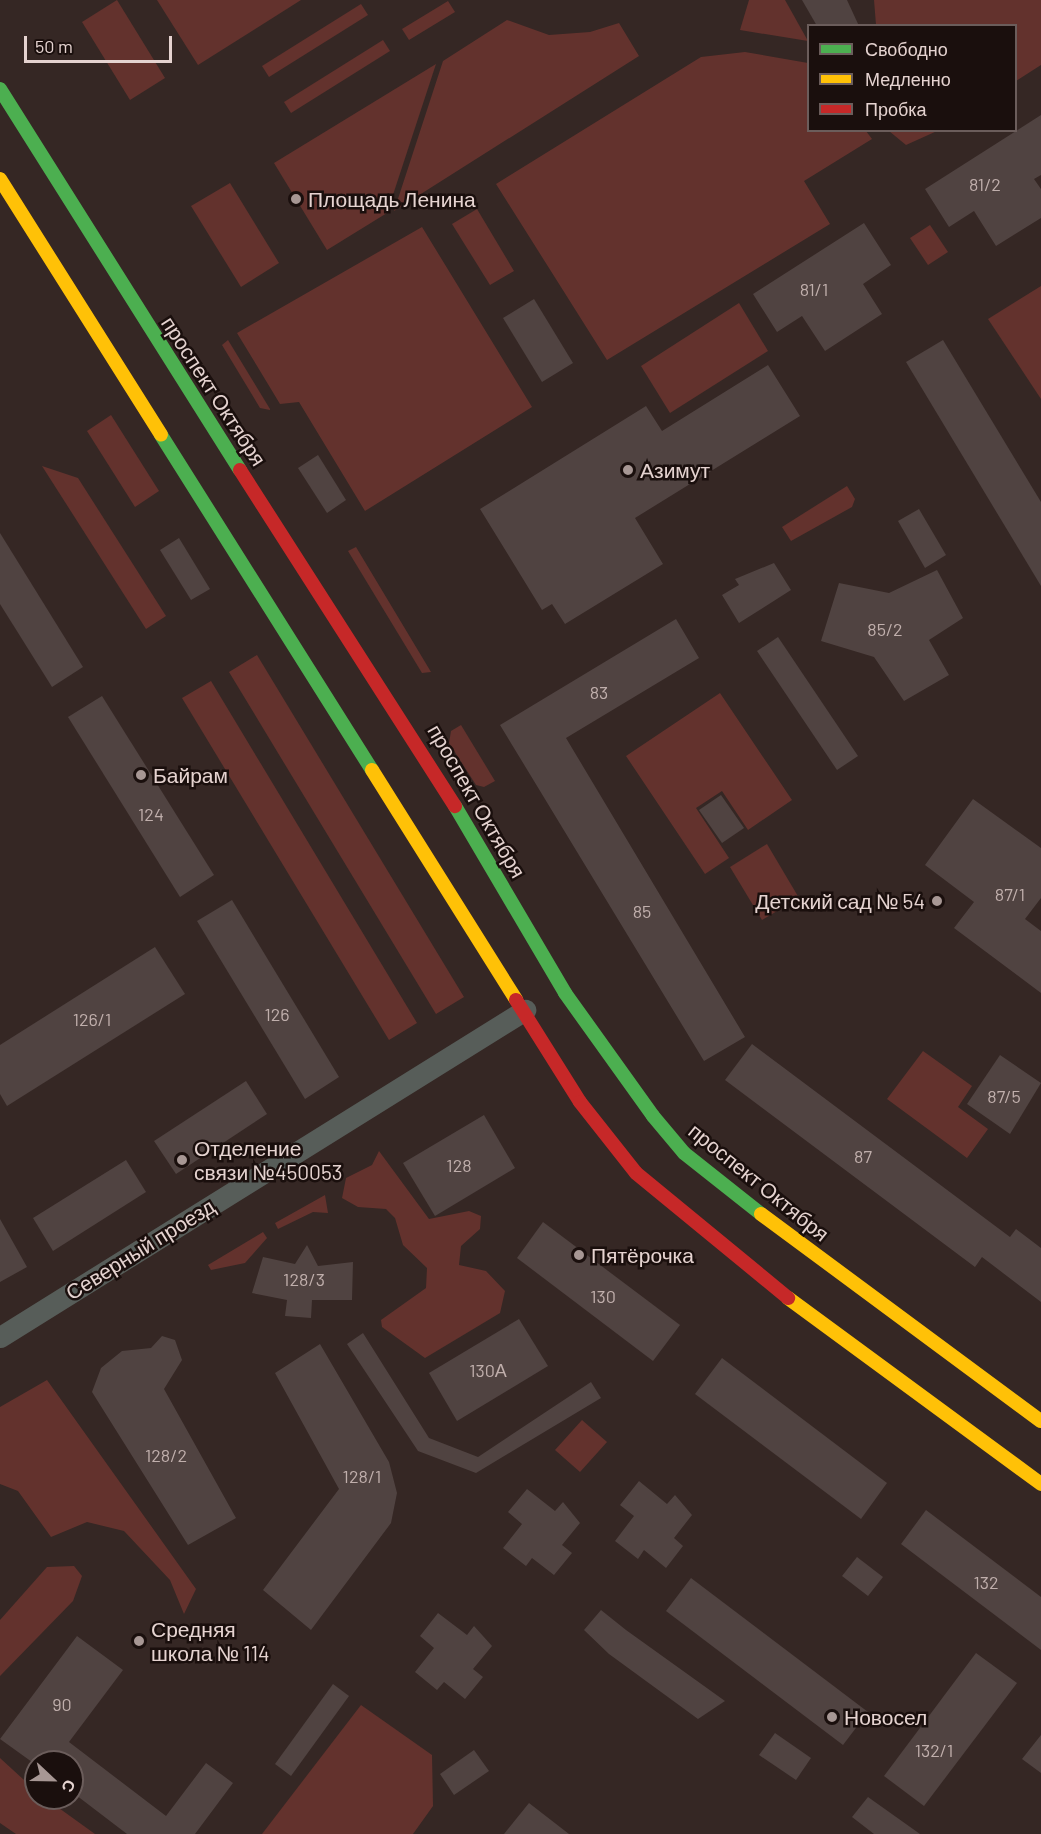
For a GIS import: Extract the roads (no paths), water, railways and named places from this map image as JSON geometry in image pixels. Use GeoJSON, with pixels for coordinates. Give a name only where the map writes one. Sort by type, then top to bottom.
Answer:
{"type":"FeatureCollection","features":[{"type":"Feature","properties":{"kind":"main road","name":"проспект Октября"},"geometry":{"type":"LineString","coordinates":[[0,89],[167,360],[412,732],[565,993],[653,1116],[684,1153],[762,1215],[1041,1421]]}},
{"type":"Feature","properties":{"kind":"main road"},"geometry":{"type":"LineString","coordinates":[[0,179],[525,1010],[580,1102],[636,1173],[758,1276],[1041,1484]]}},
{"type":"Feature","properties":{"kind":"street","name":"Северный проезд"},"geometry":{"type":"LineString","coordinates":[[0,1337],[525,1010]]}},
{"type":"Feature","properties":{"kind":"place","name":"Площадь Ленина"},"geometry":{"type":"Point","coordinates":[296,199]}},
{"type":"Feature","properties":{"kind":"place","name":"Азимут"},"geometry":{"type":"Point","coordinates":[628,470]}},
{"type":"Feature","properties":{"kind":"place","name":"Байрам"},"geometry":{"type":"Point","coordinates":[141,775]}},
{"type":"Feature","properties":{"kind":"place","name":"Детский сад № 54"},"geometry":{"type":"Point","coordinates":[937,901]}},
{"type":"Feature","properties":{"kind":"place","name":"Отделение связи №450053"},"geometry":{"type":"Point","coordinates":[182,1160]}},
{"type":"Feature","properties":{"kind":"place","name":"Пятёрочка"},"geometry":{"type":"Point","coordinates":[579,1255]}},
{"type":"Feature","properties":{"kind":"place","name":"Средняя школа № 114"},"geometry":{"type":"Point","coordinates":[139,1641]}},
{"type":"Feature","properties":{"kind":"place","name":"Новосел"},"geometry":{"type":"Point","coordinates":[832,1717]}}]}
